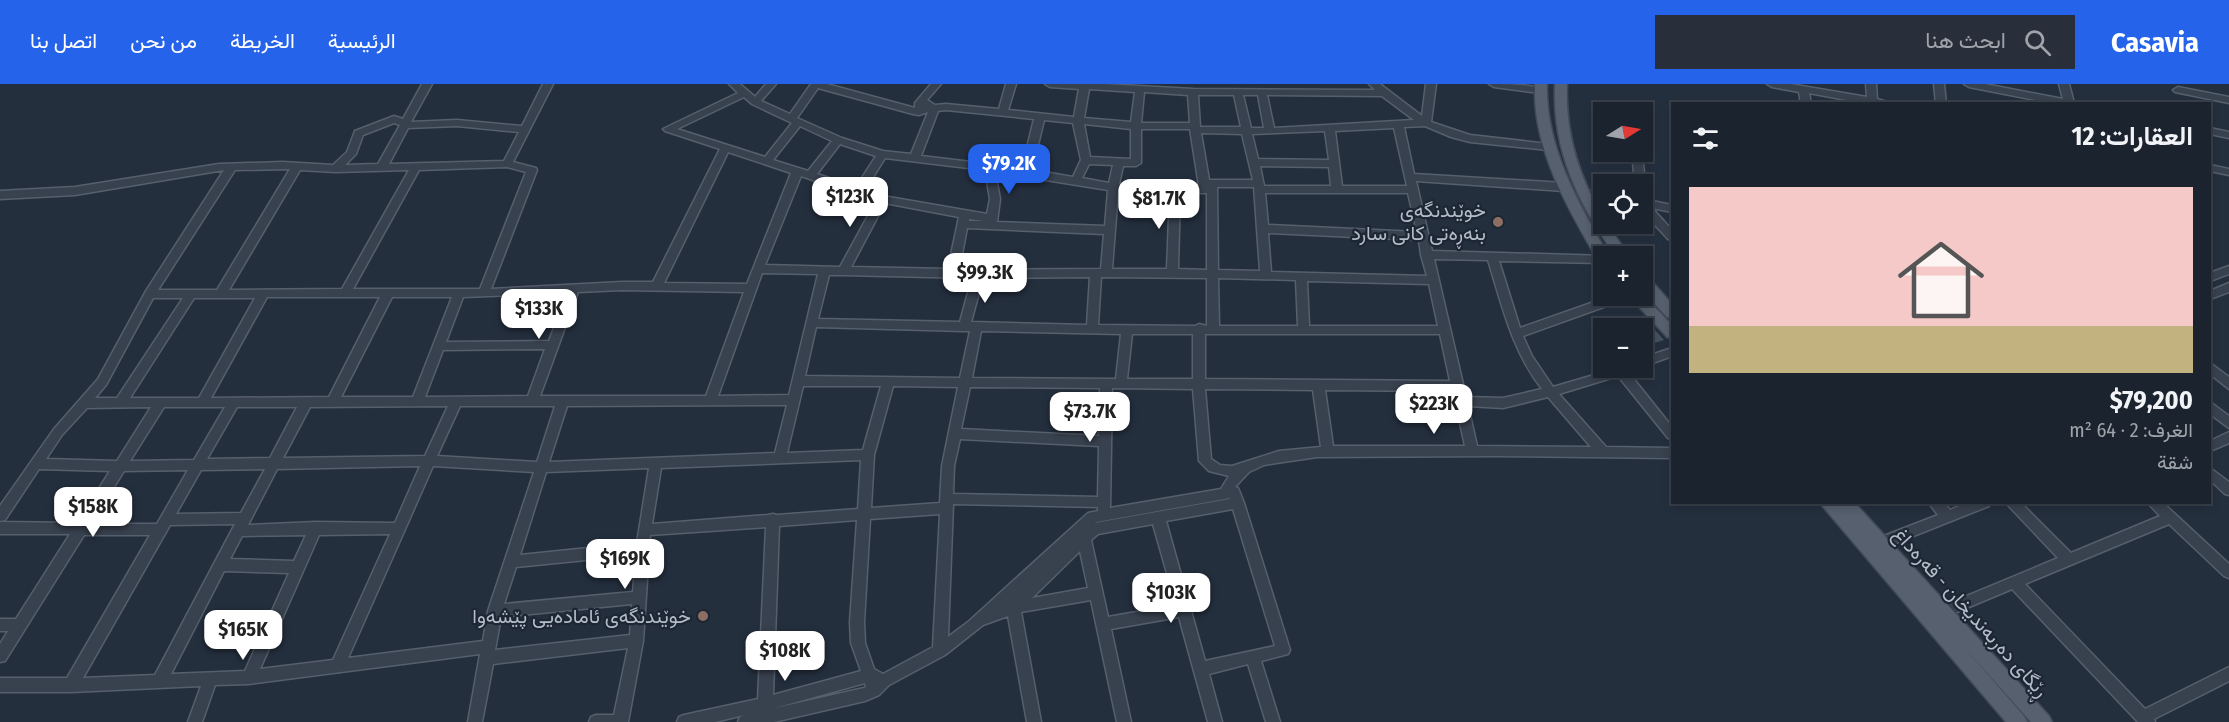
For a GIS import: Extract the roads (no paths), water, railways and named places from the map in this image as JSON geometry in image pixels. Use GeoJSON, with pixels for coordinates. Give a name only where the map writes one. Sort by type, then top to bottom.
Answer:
{"type":"FeatureCollection","features":[{"type":"Feature","properties":{"kind":"main road"},"geometry":{"type":"LineString","coordinates":[[1561,84],[1560,125],[1583,194],[1617,246]]}},
{"type":"Feature","properties":{"kind":"main road"},"geometry":{"type":"LineString","coordinates":[[1540,87],[1549,147],[1564,187],[1597,246]]}},
{"type":"Feature","properties":{"kind":"main road"},"geometry":{"type":"LineString","coordinates":[[1653,293],[1671,313]]}},
{"type":"Feature","properties":{"kind":"main road"},"geometry":{"type":"LineString","coordinates":[[1646,306],[1671,332]]}},
{"type":"Feature","properties":{"kind":"main road"},"geometry":{"type":"LineString","coordinates":[[1829,504],[2018,722]]}},
{"type":"Feature","properties":{"kind":"main road","name":"ڕێگای دەربەندیخان - قەرەداغ"},"geometry":{"type":"LineString","coordinates":[[1846,504],[2043,722]]}},
{"type":"Feature","properties":{"kind":"street"},"geometry":{"type":"LineString","coordinates":[[382,167],[427,84]]}},
{"type":"Feature","properties":{"kind":"street"},"geometry":{"type":"LineString","coordinates":[[507,164],[548,84]]}},
{"type":"Feature","properties":{"kind":"street"},"geometry":{"type":"LineString","coordinates":[[723,104],[733,84],[755,102],[838,140],[882,154],[1026,172],[1113,187],[1414,189]]}},
{"type":"Feature","properties":{"kind":"street"},"geometry":{"type":"LineString","coordinates":[[755,102],[771,84]]}},
{"type":"Feature","properties":{"kind":"street"},"geometry":{"type":"LineString","coordinates":[[766,162],[796,119],[816,84],[913,111],[932,112],[946,107],[1136,126],[1270,131],[1425,123]]}},
{"type":"Feature","properties":{"kind":"street"},"geometry":{"type":"LineString","coordinates":[[913,111],[936,84]]}},
{"type":"Feature","properties":{"kind":"street"},"geometry":{"type":"LineString","coordinates":[[1002,114],[1011,84]]}},
{"type":"Feature","properties":{"kind":"street"},"geometry":{"type":"LineString","coordinates":[[1050,84],[1238,93],[1258,90],[1385,93]]}},
{"type":"Feature","properties":{"kind":"street"},"geometry":{"type":"LineString","coordinates":[[1374,84],[1425,123],[1443,131],[1483,140],[1549,147]]}},
{"type":"Feature","properties":{"kind":"street"},"geometry":{"type":"LineString","coordinates":[[1425,123],[1431,84]]}},
{"type":"Feature","properties":{"kind":"street"},"geometry":{"type":"LineString","coordinates":[[1494,84],[1540,87]]}},
{"type":"Feature","properties":{"kind":"street"},"geometry":{"type":"LineString","coordinates":[[1772,84],[1880,102]]}},
{"type":"Feature","properties":{"kind":"street"},"geometry":{"type":"LineString","coordinates":[[1871,84],[1872,100]]}},
{"type":"Feature","properties":{"kind":"street"},"geometry":{"type":"LineString","coordinates":[[1939,84],[1941,102]]}},
{"type":"Feature","properties":{"kind":"street"},"geometry":{"type":"LineString","coordinates":[[1969,84],[2064,102]]}},
{"type":"Feature","properties":{"kind":"street"},"geometry":{"type":"LineString","coordinates":[[2064,84],[2069,102]]}},
{"type":"Feature","properties":{"kind":"street"},"geometry":{"type":"LineString","coordinates":[[1076,180],[1086,160],[1078,122],[1085,85]]}},
{"type":"Feature","properties":{"kind":"street"},"geometry":{"type":"LineString","coordinates":[[2177,87],[2229,100]]}},
{"type":"Feature","properties":{"kind":"street"},"geometry":{"type":"LineString","coordinates":[[2177,87],[2181,102]]}},
{"type":"Feature","properties":{"kind":"street"},"geometry":{"type":"LineString","coordinates":[[1086,160],[1136,163],[1136,126],[1140,89]]}},
{"type":"Feature","properties":{"kind":"street"},"geometry":{"type":"LineString","coordinates":[[1190,89],[1206,187],[1213,328]]}},
{"type":"Feature","properties":{"kind":"street"},"geometry":{"type":"LineString","coordinates":[[1803,89],[1806,102]]}},
{"type":"Feature","properties":{"kind":"street"},"geometry":{"type":"LineString","coordinates":[[1258,90],[1270,131]]}},
{"type":"Feature","properties":{"kind":"street"},"geometry":{"type":"LineString","coordinates":[[746,93],[668,129],[858,192],[964,219],[990,218],[1109,230]]}},
{"type":"Feature","properties":{"kind":"street"},"geometry":{"type":"LineString","coordinates":[[1238,93],[1245,131],[1260,187],[1266,276]]}},
{"type":"Feature","properties":{"kind":"street"},"geometry":{"type":"LineString","coordinates":[[922,100],[932,112]]}},
{"type":"Feature","properties":{"kind":"street"},"geometry":{"type":"LineString","coordinates":[[915,158],[932,112]]}},
{"type":"Feature","properties":{"kind":"street"},"geometry":{"type":"LineString","coordinates":[[1026,172],[1039,118]]}},
{"type":"Feature","properties":{"kind":"street"},"geometry":{"type":"LineString","coordinates":[[335,169],[351,154],[359,133],[387,121],[457,123],[525,129]]}},
{"type":"Feature","properties":{"kind":"street"},"geometry":{"type":"LineString","coordinates":[[1398,124],[1414,189],[1431,280],[1472,450]]}},
{"type":"Feature","properties":{"kind":"street"},"geometry":{"type":"LineString","coordinates":[[1330,128],[1337,190]]}},
{"type":"Feature","properties":{"kind":"street"},"geometry":{"type":"LineString","coordinates":[[2211,131],[2229,135]]}},
{"type":"Feature","properties":{"kind":"street"},"geometry":{"type":"LineString","coordinates":[[810,176],[838,140]]}},
{"type":"Feature","properties":{"kind":"street"},"geometry":{"type":"LineString","coordinates":[[657,286],[725,148]]}},
{"type":"Feature","properties":{"kind":"street"},"geometry":{"type":"LineString","coordinates":[[858,192],[882,154]]}},
{"type":"Feature","properties":{"kind":"street"},"geometry":{"type":"LineString","coordinates":[[1092,329],[1109,230],[1113,187],[1119,162]]}},
{"type":"Feature","properties":{"kind":"street"},"geometry":{"type":"LineString","coordinates":[[1254,162],[1334,164]]}},
{"type":"Feature","properties":{"kind":"street"},"geometry":{"type":"LineString","coordinates":[[0,195],[75,191],[204,168],[297,166],[335,169],[507,164],[532,170],[484,293]]}},
{"type":"Feature","properties":{"kind":"street"},"geometry":{"type":"LineString","coordinates":[[221,293],[297,166]]}},
{"type":"Feature","properties":{"kind":"street"},"geometry":{"type":"LineString","coordinates":[[345,293],[416,166]]}},
{"type":"Feature","properties":{"kind":"street"},"geometry":{"type":"LineString","coordinates":[[989,167],[995,199],[990,218]]}},
{"type":"Feature","properties":{"kind":"street"},"geometry":{"type":"LineString","coordinates":[[0,516],[58,432],[102,382],[150,294],[231,168]]}},
{"type":"Feature","properties":{"kind":"street"},"geometry":{"type":"LineString","coordinates":[[2211,168],[2229,172]]}},
{"type":"Feature","properties":{"kind":"street"},"geometry":{"type":"LineString","coordinates":[[710,400],[758,269],[797,172]]}},
{"type":"Feature","properties":{"kind":"street"},"geometry":{"type":"LineString","coordinates":[[1411,177],[1564,187]]}},
{"type":"Feature","properties":{"kind":"street"},"geometry":{"type":"LineString","coordinates":[[1172,273],[1175,189]]}},
{"type":"Feature","properties":{"kind":"street"},"geometry":{"type":"LineString","coordinates":[[1583,194],[1593,195]]}},
{"type":"Feature","properties":{"kind":"street"},"geometry":{"type":"LineString","coordinates":[[843,272],[882,199]]}},
{"type":"Feature","properties":{"kind":"street"},"geometry":{"type":"LineString","coordinates":[[1653,205],[1671,208]]}},
{"type":"Feature","properties":{"kind":"street"},"geometry":{"type":"LineString","coordinates":[[1653,216],[1671,235]]}},
{"type":"Feature","properties":{"kind":"street"},"geometry":{"type":"LineString","coordinates":[[953,273],[964,219]]}},
{"type":"Feature","properties":{"kind":"street"},"geometry":{"type":"LineString","coordinates":[[1264,229],[1422,236]]}},
{"type":"Feature","properties":{"kind":"street"},"geometry":{"type":"LineString","coordinates":[[1426,255],[1593,259]]}},
{"type":"Feature","properties":{"kind":"street"},"geometry":{"type":"LineString","coordinates":[[1492,257],[1517,334],[1528,360],[1551,392],[1604,452]]}},
{"type":"Feature","properties":{"kind":"street"},"geometry":{"type":"LineString","coordinates":[[758,269],[979,274],[1172,273],[1431,280]]}},
{"type":"Feature","properties":{"kind":"street"},"geometry":{"type":"LineString","coordinates":[[2211,277],[2229,270]]}},
{"type":"Feature","properties":{"kind":"street"},"geometry":{"type":"LineString","coordinates":[[780,458],[824,271]]}},
{"type":"Feature","properties":{"kind":"street"},"geometry":{"type":"LineString","coordinates":[[940,651],[948,466],[965,384],[970,327],[979,274]]}},
{"type":"Feature","properties":{"kind":"street"},"geometry":{"type":"LineString","coordinates":[[1301,277],[1304,330]]}},
{"type":"Feature","properties":{"kind":"street"},"geometry":{"type":"LineString","coordinates":[[150,294],[484,293],[657,286],[751,288]]}},
{"type":"Feature","properties":{"kind":"street"},"geometry":{"type":"LineString","coordinates":[[2211,295],[2229,287]]}},
{"type":"Feature","properties":{"kind":"street"},"geometry":{"type":"LineString","coordinates":[[532,401],[574,288]]}},
{"type":"Feature","properties":{"kind":"street"},"geometry":{"type":"LineString","coordinates":[[202,403],[264,292]]}},
{"type":"Feature","properties":{"kind":"street"},"geometry":{"type":"LineString","coordinates":[[333,402],[387,293]]}},
{"type":"Feature","properties":{"kind":"street"},"geometry":{"type":"LineString","coordinates":[[417,402],[459,293]]}},
{"type":"Feature","properties":{"kind":"street"},"geometry":{"type":"LineString","coordinates":[[120,403],[191,294]]}},
{"type":"Feature","properties":{"kind":"street"},"geometry":{"type":"LineString","coordinates":[[1517,334],[1594,306]]}},
{"type":"Feature","properties":{"kind":"street"},"geometry":{"type":"LineString","coordinates":[[812,323],[1127,330],[1213,328],[1443,330]]}},
{"type":"Feature","properties":{"kind":"street"},"geometry":{"type":"LineString","coordinates":[[1199,328],[1199,385],[1205,461],[1231,488],[1283,650],[1253,659],[1200,669]]}},
{"type":"Feature","properties":{"kind":"street"},"geometry":{"type":"LineString","coordinates":[[1120,384],[1127,330]]}},
{"type":"Feature","properties":{"kind":"street"},"geometry":{"type":"LineString","coordinates":[[438,346],[553,345]]}},
{"type":"Feature","properties":{"kind":"street"},"geometry":{"type":"LineString","coordinates":[[1653,359],[1671,352]]}},
{"type":"Feature","properties":{"kind":"street"},"geometry":{"type":"LineString","coordinates":[[2212,370],[2229,366]]}},
{"type":"Feature","properties":{"kind":"street"},"geometry":{"type":"LineString","coordinates":[[2212,370],[2229,384]]}},
{"type":"Feature","properties":{"kind":"street"},"geometry":{"type":"LineString","coordinates":[[1460,401],[1503,403],[1597,378]]}},
{"type":"Feature","properties":{"kind":"street"},"geometry":{"type":"LineString","coordinates":[[1632,378],[1671,434]]}},
{"type":"Feature","properties":{"kind":"street"},"geometry":{"type":"LineString","coordinates":[[798,381],[1319,387],[1457,386]]}},
{"type":"Feature","properties":{"kind":"street"},"geometry":{"type":"LineString","coordinates":[[876,682],[858,643],[857,633],[868,455],[888,382]]}},
{"type":"Feature","properties":{"kind":"street"},"geometry":{"type":"LineString","coordinates":[[1013,607],[1083,532],[1094,517],[1104,509],[1106,384]]}},
{"type":"Feature","properties":{"kind":"street"},"geometry":{"type":"LineString","coordinates":[[1319,387],[1328,452]]}},
{"type":"Feature","properties":{"kind":"street"},"geometry":{"type":"LineString","coordinates":[[475,722],[495,611],[563,400]]}},
{"type":"Feature","properties":{"kind":"street"},"geometry":{"type":"LineString","coordinates":[[84,403],[794,400]]}},
{"type":"Feature","properties":{"kind":"street"},"geometry":{"type":"LineString","coordinates":[[337,666],[456,401]]}},
{"type":"Feature","properties":{"kind":"street"},"geometry":{"type":"LineString","coordinates":[[71,685],[234,402]]}},
{"type":"Feature","properties":{"kind":"street"},"geometry":{"type":"LineString","coordinates":[[159,682],[306,402]]}},
{"type":"Feature","properties":{"kind":"street"},"geometry":{"type":"LineString","coordinates":[[0,656],[160,403]]}},
{"type":"Feature","properties":{"kind":"street"},"geometry":{"type":"LineString","coordinates":[[2211,408],[2229,423]]}},
{"type":"Feature","properties":{"kind":"street"},"geometry":{"type":"LineString","coordinates":[[955,434],[1106,441]]}},
{"type":"Feature","properties":{"kind":"street"},"geometry":{"type":"LineString","coordinates":[[2211,446],[2229,437]]}},
{"type":"Feature","properties":{"kind":"street"},"geometry":{"type":"LineString","coordinates":[[746,722],[797,709],[876,682],[940,651],[973,626],[1010,592],[1083,532],[1158,517],[1231,488],[1248,466],[1278,457],[1328,452],[1472,450],[1671,453]]}},
{"type":"Feature","properties":{"kind":"street"},"geometry":{"type":"LineString","coordinates":[[35,464],[197,466],[430,461],[541,467],[868,455]]}},
{"type":"Feature","properties":{"kind":"street"},"geometry":{"type":"LineString","coordinates":[[596,722],[620,722],[636,641],[644,530],[656,463]]}},
{"type":"Feature","properties":{"kind":"street"},"geometry":{"type":"LineString","coordinates":[[644,530],[866,513],[946,503],[1104,509],[1231,488],[1248,466]]}},
{"type":"Feature","properties":{"kind":"street"},"geometry":{"type":"LineString","coordinates":[[2211,474],[2229,490]]}},
{"type":"Feature","properties":{"kind":"street"},"geometry":{"type":"LineString","coordinates":[[1936,504],[1948,517]]}},
{"type":"Feature","properties":{"kind":"street"},"geometry":{"type":"LineString","coordinates":[[1881,543],[1978,504]]}},
{"type":"Feature","properties":{"kind":"street"},"geometry":{"type":"LineString","coordinates":[[2012,504],[2068,560]]}},
{"type":"Feature","properties":{"kind":"street"},"geometry":{"type":"LineString","coordinates":[[2155,504],[2229,572]]}},
{"type":"Feature","properties":{"kind":"street"},"geometry":{"type":"LineString","coordinates":[[1158,517],[1215,722]]}},
{"type":"Feature","properties":{"kind":"street"},"geometry":{"type":"LineString","coordinates":[[0,528],[80,529],[245,518]]}},
{"type":"Feature","properties":{"kind":"street"},"geometry":{"type":"LineString","coordinates":[[1943,612],[2170,518]]}},
{"type":"Feature","properties":{"kind":"street"},"geometry":{"type":"LineString","coordinates":[[765,704],[773,519]]}},
{"type":"Feature","properties":{"kind":"street"},"geometry":{"type":"LineString","coordinates":[[249,677],[316,528]]}},
{"type":"Feature","properties":{"kind":"street"},"geometry":{"type":"LineString","coordinates":[[238,531],[398,528]]}},
{"type":"Feature","properties":{"kind":"street"},"geometry":{"type":"LineString","coordinates":[[1083,532],[1124,722]]}},
{"type":"Feature","properties":{"kind":"street"},"geometry":{"type":"LineString","coordinates":[[510,562],[644,548]]}},
{"type":"Feature","properties":{"kind":"street"},"geometry":{"type":"LineString","coordinates":[[220,565],[298,567]]}},
{"type":"Feature","properties":{"kind":"street"},"geometry":{"type":"LineString","coordinates":[[2014,582],[2145,720],[2229,674]]}},
{"type":"Feature","properties":{"kind":"street"},"geometry":{"type":"LineString","coordinates":[[1010,592],[1034,722]]}},
{"type":"Feature","properties":{"kind":"street"},"geometry":{"type":"LineString","coordinates":[[973,626],[1013,607],[1096,593]]}},
{"type":"Feature","properties":{"kind":"street"},"geometry":{"type":"LineString","coordinates":[[495,611],[640,597]]}},
{"type":"Feature","properties":{"kind":"street"},"geometry":{"type":"LineString","coordinates":[[1103,624],[1184,610]]}},
{"type":"Feature","properties":{"kind":"street"},"geometry":{"type":"LineString","coordinates":[[0,625],[19,626]]}},
{"type":"Feature","properties":{"kind":"street"},"geometry":{"type":"LineString","coordinates":[[0,685],[210,680],[486,652],[636,641]]}},
{"type":"Feature","properties":{"kind":"street"},"geometry":{"type":"LineString","coordinates":[[1253,659],[1273,722]]}},
{"type":"Feature","properties":{"kind":"street"},"geometry":{"type":"LineString","coordinates":[[195,722],[210,680]]}},
{"type":"Feature","properties":{"kind":"street"},"geometry":{"type":"LineString","coordinates":[[684,722],[765,704],[797,709]]}},
{"type":"Feature","properties":{"kind":"place","name":"خوێندنگەی بنەڕەتی کانی سارد"},"geometry":{"type":"Point","coordinates":[1498,222]}},
{"type":"Feature","properties":{"kind":"place","name":"خوێندنگەی ئامادەیی پێشەوا"},"geometry":{"type":"Point","coordinates":[703,616]}}]}
